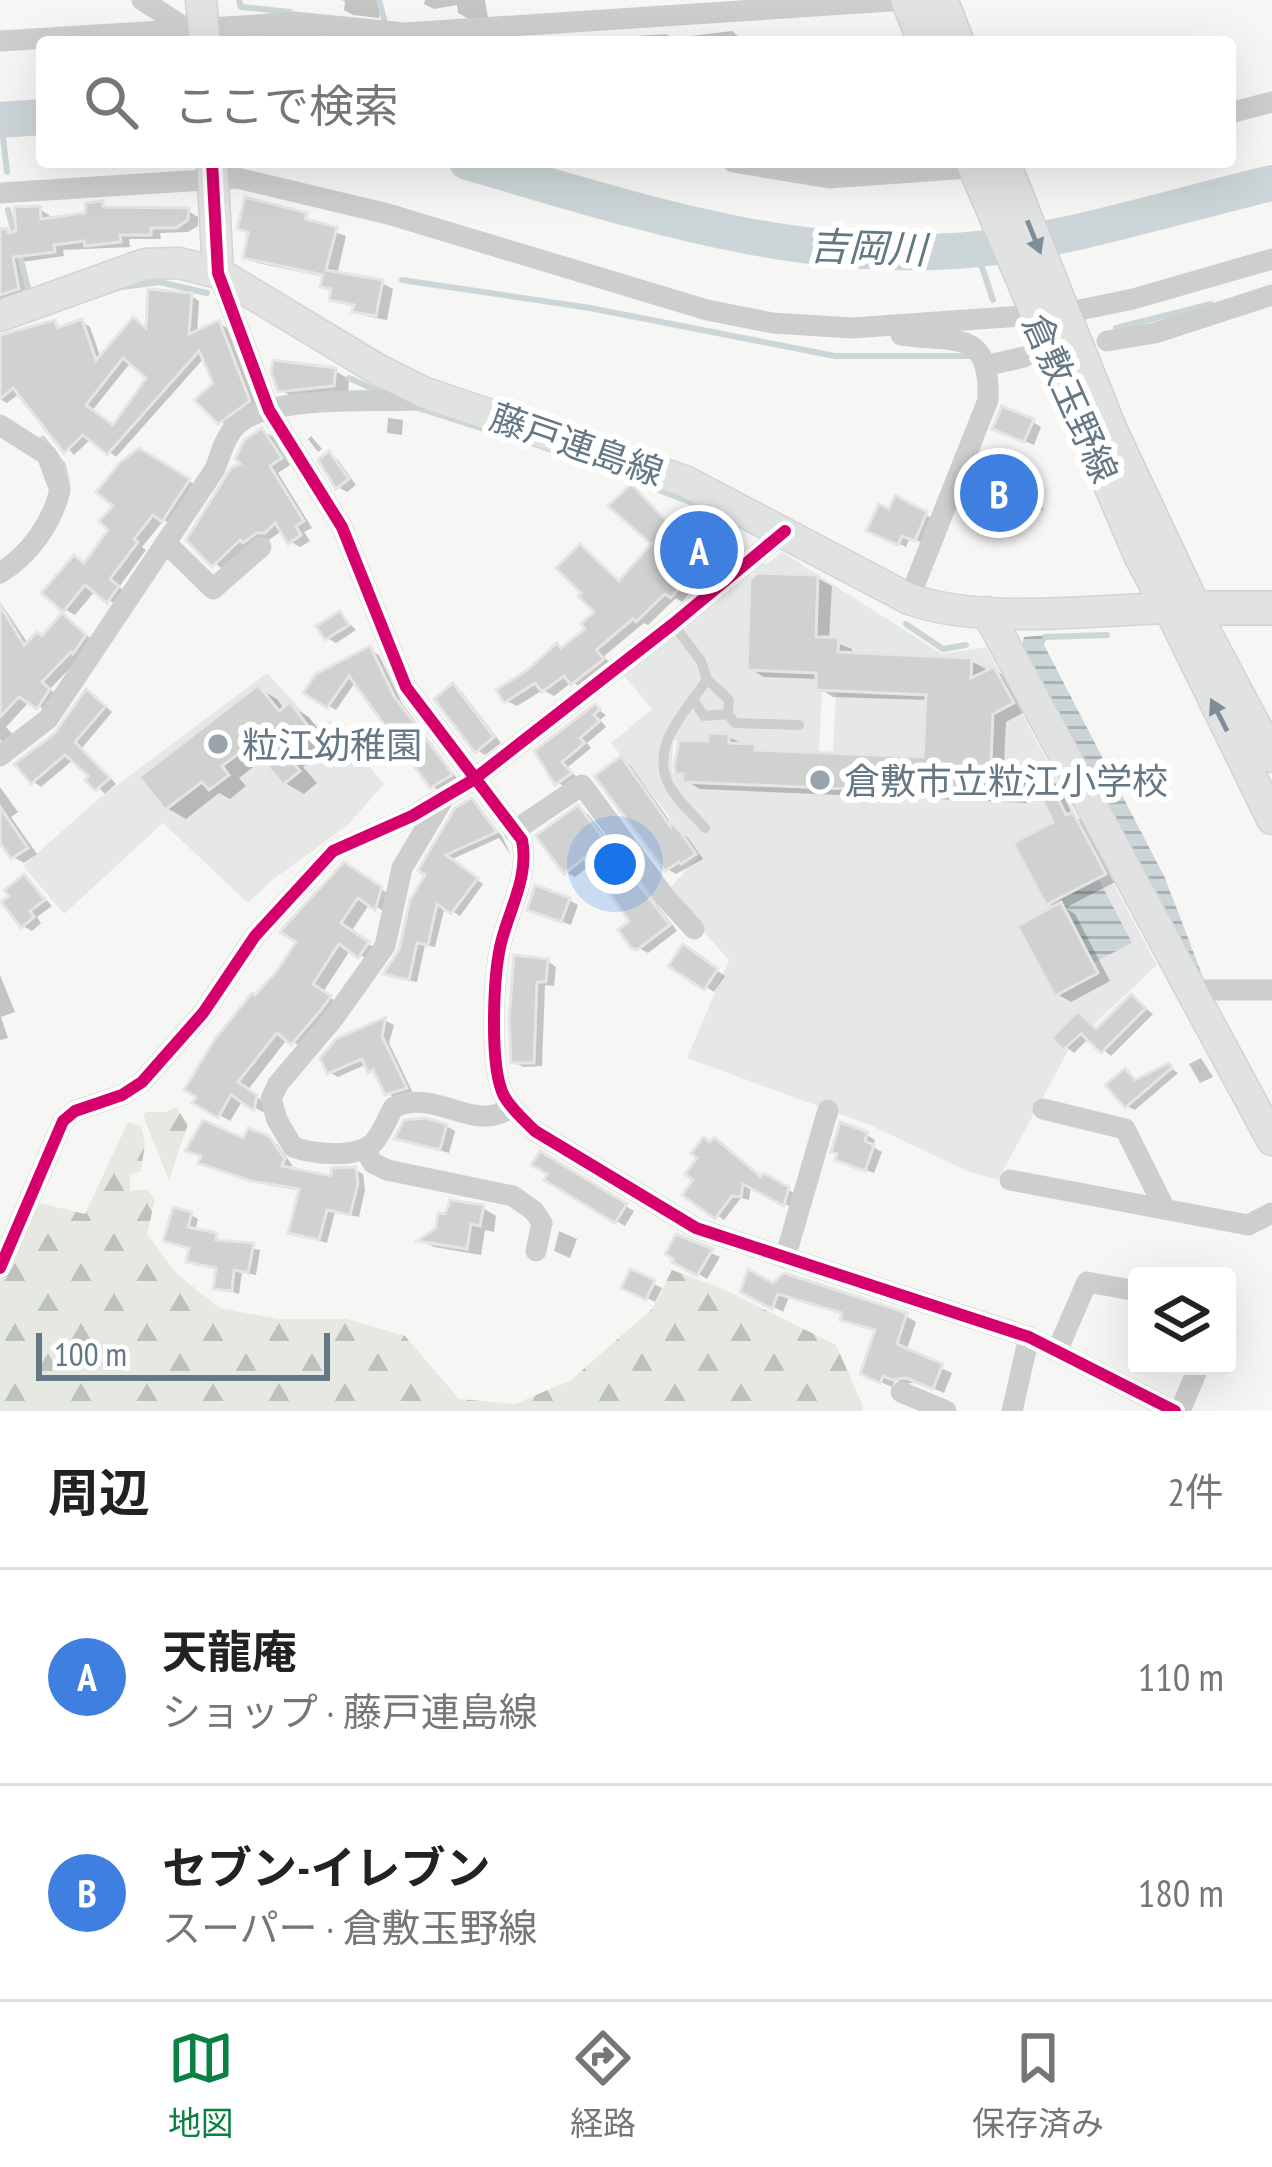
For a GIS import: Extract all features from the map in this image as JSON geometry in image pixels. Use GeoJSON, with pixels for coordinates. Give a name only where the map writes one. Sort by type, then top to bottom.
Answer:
{"type":"FeatureCollection","features":[{"type":"Feature","properties":{"kind":"main road"},"geometry":{"type":"LineString","coordinates":[[907,0],[922,36]]}},
{"type":"Feature","properties":{"kind":"main road"},"geometry":{"type":"LineString","coordinates":[[941,0],[956,36]]}},
{"type":"Feature","properties":{"kind":"main road","name":"倉敷玉野線"},"geometry":{"type":"LineString","coordinates":[[994,168],[1141,556],[1181,608]]}},
{"type":"Feature","properties":{"kind":"main road"},"geometry":{"type":"LineString","coordinates":[[212,170],[218,273]]}},
{"type":"Feature","properties":{"kind":"main road","name":"藤戸連島線"},"geometry":{"type":"LineString","coordinates":[[0,316],[145,264],[179,263],[218,273],[423,392],[685,482],[909,599],[951,611],[1181,608]]}},
{"type":"Feature","properties":{"kind":"main road"},"geometry":{"type":"LineString","coordinates":[[1181,608],[1272,608]]}},
{"type":"Feature","properties":{"kind":"main road"},"geometry":{"type":"LineString","coordinates":[[1181,608],[1272,757]]}},
{"type":"Feature","properties":{"kind":"main road"},"geometry":{"type":"LineString","coordinates":[[1181,608],[1272,819]]}},
{"type":"Feature","properties":{"kind":"main road"},"geometry":{"type":"LineString","coordinates":[[987,612],[1201,990],[1272,1140]]}},
{"type":"Feature","properties":{"kind":"street"},"geometry":{"type":"LineString","coordinates":[[142,0],[200,28]]}},
{"type":"Feature","properties":{"kind":"street"},"geometry":{"type":"LineString","coordinates":[[77,36],[294,22],[404,33],[907,0]]}},
{"type":"Feature","properties":{"kind":"street"},"geometry":{"type":"LineString","coordinates":[[258,26],[295,36]]}},
{"type":"Feature","properties":{"kind":"street"},"geometry":{"type":"LineString","coordinates":[[0,41],[36,39]]}},
{"type":"Feature","properties":{"kind":"street"},"geometry":{"type":"LineString","coordinates":[[1236,111],[1272,102]]}},
{"type":"Feature","properties":{"kind":"street"},"geometry":{"type":"LineString","coordinates":[[769,168],[829,178],[979,168]]}},
{"type":"Feature","properties":{"kind":"street"},"geometry":{"type":"LineString","coordinates":[[0,193],[212,170],[332,199],[707,310],[773,323],[852,328],[971,345],[989,365],[988,400],[909,599]]}},
{"type":"Feature","properties":{"kind":"street"},"geometry":{"type":"LineString","coordinates":[[852,328],[1133,299],[1272,259]]}},
{"type":"Feature","properties":{"kind":"street"},"geometry":{"type":"LineString","coordinates":[[218,273],[269,410],[342,527],[406,687],[522,841],[525,869],[502,940],[495,987],[497,1075],[512,1107],[535,1131],[696,1228],[1028,1337],[1178,1411],[1195,1375]]}},
{"type":"Feature","properties":{"kind":"street"},"geometry":{"type":"LineString","coordinates":[[1107,341],[1155,332],[1272,295]]}},
{"type":"Feature","properties":{"kind":"street"},"geometry":{"type":"LineString","coordinates":[[989,365],[1024,357]]}},
{"type":"Feature","properties":{"kind":"street"},"geometry":{"type":"LineString","coordinates":[[0,756],[48,719],[167,544],[214,469],[232,429],[245,418],[269,410],[418,400],[423,392]]}},
{"type":"Feature","properties":{"kind":"street"},"geometry":{"type":"LineString","coordinates":[[0,425],[47,455],[60,490],[38,538],[21,559],[0,573]]}},
{"type":"Feature","properties":{"kind":"street"},"geometry":{"type":"LineString","coordinates":[[0,1268],[63,1121],[75,1111],[122,1095],[142,1082],[203,1013],[255,936],[333,851],[473,780],[785,531]]}},
{"type":"Feature","properties":{"kind":"street"},"geometry":{"type":"LineString","coordinates":[[167,544],[213,589],[262,547]]}},
{"type":"Feature","properties":{"kind":"street"},"geometry":{"type":"LineString","coordinates":[[514,831],[582,785],[664,897],[694,929]]}},
{"type":"Feature","properties":{"kind":"street"},"geometry":{"type":"LineString","coordinates":[[444,797],[402,868],[385,946],[271,1099],[293,1147],[342,1153],[364,1149],[376,1140],[394,1107],[404,1103],[434,1102],[484,1119],[497,1118],[512,1107]]}},
{"type":"Feature","properties":{"kind":"street"},"geometry":{"type":"LineString","coordinates":[[1201,990],[1272,990]]}},
{"type":"Feature","properties":{"kind":"street"},"geometry":{"type":"LineString","coordinates":[[1043,1109],[1125,1129],[1165,1209]]}},
{"type":"Feature","properties":{"kind":"street"},"geometry":{"type":"LineString","coordinates":[[785,1258],[828,1110]]}},
{"type":"Feature","properties":{"kind":"street"},"geometry":{"type":"LineString","coordinates":[[364,1149],[374,1163],[387,1169],[512,1196],[542,1223],[536,1251]]}},
{"type":"Feature","properties":{"kind":"street"},"geometry":{"type":"LineString","coordinates":[[1010,1180],[1248,1226],[1272,1213]]}},
{"type":"Feature","properties":{"kind":"street"},"geometry":{"type":"LineString","coordinates":[[1058,1352],[1087,1282],[1128,1290]]}},
{"type":"Feature","properties":{"kind":"street"},"geometry":{"type":"LineString","coordinates":[[1012,1411],[1028,1337]]}},
{"type":"Feature","properties":{"kind":"street"},"geometry":{"type":"LineString","coordinates":[[901,1392],[946,1411]]}},
{"type":"Feature","properties":{"kind":"lane"},"geometry":{"type":"LineString","coordinates":[[673,624],[701,661],[707,679],[729,700],[728,714],[735,723],[799,725]]}},
{"type":"Feature","properties":{"kind":"lane"},"geometry":{"type":"LineString","coordinates":[[705,828],[667,782],[663,751],[668,734],[707,679]]}},
{"type":"Feature","properties":{"kind":"lane"},"geometry":{"type":"LineString","coordinates":[[694,701],[704,716],[728,714]]}},
{"type":"Feature","properties":{"kind":"shaded area"},"geometry":{"type":"Polygon","coordinates":[[[782,552],[942,654],[986,647],[1157,965],[1070,1047],[998,1180],[967,1171],[870,1125],[687,1058],[729,960],[667,891],[700,855],[611,743],[652,709],[621,672],[754,565],[769,563],[782,552]],[[751,573],[747,670],[816,673],[816,689],[822,690],[819,753],[755,750],[754,744],[729,743],[728,734],[709,733],[708,741],[673,740],[672,773],[683,774],[683,782],[1014,795],[1018,762],[938,759],[971,679],[972,658],[838,652],[839,638],[815,651],[818,575],[751,573]]]}},
{"type":"Feature","properties":{"kind":"shaded area"},"geometry":{"type":"Polygon","coordinates":[[[1048,635],[1044,645],[1165,878],[1204,980],[1196,975],[1021,649],[1024,637],[1048,635]]]}},
{"type":"Feature","properties":{"kind":"shaded area"},"geometry":{"type":"Polygon","coordinates":[[[267,673],[315,725],[330,721],[384,784],[348,825],[248,903],[163,823],[64,914],[23,866],[96,801],[267,673]]]}},
{"type":"Feature","properties":{"kind":"shaded area"},"geometry":{"type":"Polygon","coordinates":[[[836,690],[926,695],[923,757],[833,753],[836,690]]]}},
{"type":"Feature","properties":{"kind":"shaded area"},"geometry":{"type":"Polygon","coordinates":[[[1098,878],[1132,943],[1093,963],[1059,899],[1098,878]]]}},
{"type":"Feature","properties":{"kind":"green space"},"geometry":{"type":"Polygon","coordinates":[[[176,1107],[188,1124],[169,1180],[143,1116],[176,1107]]]}},
{"type":"Feature","properties":{"kind":"green space"},"geometry":{"type":"Polygon","coordinates":[[[128,1122],[141,1126],[145,1143],[141,1171],[130,1175],[130,1191],[147,1189],[155,1199],[147,1234],[177,1274],[220,1308],[279,1319],[347,1319],[405,1336],[459,1399],[515,1404],[571,1380],[652,1309],[672,1270],[721,1288],[836,1345],[863,1406],[861,1411],[0,1411],[0,1279],[40,1203],[85,1214],[128,1122]]]}},
{"type":"Feature","properties":{"kind":"building"},"geometry":{"type":"Polygon","coordinates":[[[245,197],[307,213],[305,219],[337,227],[326,270],[383,280],[376,316],[352,312],[354,305],[329,300],[331,289],[320,287],[323,275],[243,258],[248,232],[237,229],[245,197]]]}},
{"type":"Feature","properties":{"kind":"building"},"geometry":{"type":"Polygon","coordinates":[[[103,201],[103,207],[189,208],[188,220],[176,228],[151,228],[151,235],[120,235],[121,242],[54,245],[55,252],[13,257],[19,289],[0,295],[0,229],[16,231],[14,207],[40,206],[41,219],[85,213],[86,203],[103,201]]]}},
{"type":"Feature","properties":{"kind":"building"},"geometry":{"type":"Polygon","coordinates":[[[148,289],[192,293],[189,334],[219,320],[250,401],[218,424],[194,400],[213,383],[199,351],[107,455],[83,435],[64,453],[13,388],[0,399],[0,335],[55,320],[57,328],[82,319],[96,360],[133,317],[146,328],[148,289]],[[123,358],[86,405],[113,425],[146,378],[123,358]]]}},
{"type":"Feature","properties":{"kind":"building"},"geometry":{"type":"Polygon","coordinates":[[[273,360],[336,368],[334,386],[278,392],[271,372],[273,360]]]}},
{"type":"Feature","properties":{"kind":"building"},"geometry":{"type":"Polygon","coordinates":[[[1002,406],[1034,419],[1024,442],[992,429],[1002,406]]]}},
{"type":"Feature","properties":{"kind":"building"},"geometry":{"type":"Polygon","coordinates":[[[262,428],[282,458],[270,466],[304,521],[296,526],[301,535],[288,544],[275,523],[265,533],[243,543],[240,540],[212,567],[186,540],[231,468],[240,464],[235,459],[244,440],[262,428]]]}},
{"type":"Feature","properties":{"kind":"building"},"geometry":{"type":"Polygon","coordinates":[[[139,448],[190,479],[162,522],[153,515],[134,539],[138,542],[110,579],[119,586],[107,603],[85,585],[63,612],[41,593],[74,555],[84,563],[108,530],[99,521],[113,506],[96,492],[120,462],[139,448]]]}},
{"type":"Feature","properties":{"kind":"building"},"geometry":{"type":"Polygon","coordinates":[[[329,451],[349,479],[336,489],[318,460],[329,451]]]}},
{"type":"Feature","properties":{"kind":"building"},"geometry":{"type":"Polygon","coordinates":[[[1024,471],[1030,503],[975,514],[969,489],[972,482],[1024,471]]]}},
{"type":"Feature","properties":{"kind":"building"},"geometry":{"type":"Polygon","coordinates":[[[631,484],[675,530],[691,515],[700,525],[708,517],[739,550],[694,586],[687,579],[671,598],[665,594],[636,622],[633,619],[596,650],[604,659],[571,685],[564,676],[542,692],[535,683],[504,703],[496,690],[557,643],[561,648],[585,629],[581,624],[594,612],[556,568],[580,544],[619,581],[651,544],[608,506],[631,484]]]}},
{"type":"Feature","properties":{"kind":"building"},"geometry":{"type":"Polygon","coordinates":[[[895,495],[927,512],[915,541],[902,536],[898,545],[866,531],[879,504],[889,509],[895,495]]]}},
{"type":"Feature","properties":{"kind":"building"},"geometry":{"type":"Polygon","coordinates":[[[758,573],[818,575],[816,637],[839,637],[838,652],[972,658],[971,678],[994,667],[1014,703],[993,714],[991,761],[1015,762],[1014,796],[682,782],[683,774],[676,774],[674,767],[679,740],[708,741],[708,733],[729,734],[729,743],[755,744],[755,750],[923,757],[926,695],[816,690],[816,673],[747,670],[750,579],[758,573]]]}},
{"type":"Feature","properties":{"kind":"building"},"geometry":{"type":"Polygon","coordinates":[[[0,605],[24,645],[37,632],[42,636],[62,613],[86,635],[42,682],[50,689],[37,709],[19,697],[0,717],[0,605]]]}},
{"type":"Feature","properties":{"kind":"building"},"geometry":{"type":"Polygon","coordinates":[[[340,611],[349,625],[325,640],[316,626],[340,611]]]}},
{"type":"Feature","properties":{"kind":"building"},"geometry":{"type":"Polygon","coordinates":[[[370,646],[394,696],[451,772],[430,788],[349,676],[327,708],[303,693],[316,674],[370,646]]]}},
{"type":"Feature","properties":{"kind":"building"},"geometry":{"type":"Polygon","coordinates":[[[453,683],[494,737],[475,753],[434,699],[453,683]]]}},
{"type":"Feature","properties":{"kind":"building"},"geometry":{"type":"Polygon","coordinates":[[[258,685],[279,711],[290,702],[314,734],[287,755],[300,771],[283,785],[250,745],[222,766],[229,775],[209,790],[202,782],[165,810],[139,777],[258,685]]]}},
{"type":"Feature","properties":{"kind":"building"},"geometry":{"type":"Polygon","coordinates":[[[86,689],[106,706],[75,742],[110,778],[95,791],[85,780],[88,776],[65,755],[31,784],[14,764],[54,734],[86,689]]]}},
{"type":"Feature","properties":{"kind":"building"},"geometry":{"type":"Polygon","coordinates":[[[595,704],[600,709],[594,715],[600,721],[580,738],[585,743],[562,762],[572,773],[555,785],[534,751],[595,704]]]}},
{"type":"Feature","properties":{"kind":"building"},"geometry":{"type":"Polygon","coordinates":[[[621,756],[670,826],[670,821],[696,854],[681,864],[665,871],[594,776],[621,756]]]}},
{"type":"Feature","properties":{"kind":"building"},"geometry":{"type":"Polygon","coordinates":[[[1047,775],[1066,815],[1073,812],[1106,874],[1046,905],[1013,843],[1053,822],[1033,781],[1047,775]]]}},
{"type":"Feature","properties":{"kind":"building"},"geometry":{"type":"Polygon","coordinates":[[[472,798],[497,832],[446,855],[478,878],[451,914],[437,904],[428,945],[417,943],[409,980],[383,974],[399,950],[410,900],[425,875],[418,870],[455,808],[472,798]]]}},
{"type":"Feature","properties":{"kind":"building"},"geometry":{"type":"Polygon","coordinates":[[[578,805],[670,925],[637,950],[618,930],[629,921],[584,858],[564,874],[537,838],[578,805]]]}},
{"type":"Feature","properties":{"kind":"building"},"geometry":{"type":"Polygon","coordinates":[[[0,807],[28,848],[11,859],[0,843],[0,807]]]}},
{"type":"Feature","properties":{"kind":"building"},"geometry":{"type":"Polygon","coordinates":[[[344,862],[382,887],[375,910],[358,898],[341,923],[369,942],[358,958],[339,944],[313,984],[331,996],[321,1010],[291,1045],[277,1033],[238,1082],[257,1095],[254,1111],[231,1095],[218,1118],[192,1103],[196,1097],[184,1090],[214,1040],[276,972],[296,942],[280,932],[344,862]]]}},
{"type":"Feature","properties":{"kind":"building"},"geometry":{"type":"Polygon","coordinates":[[[24,874],[45,900],[30,911],[34,917],[21,928],[1,902],[9,896],[4,890],[24,874]]]}},
{"type":"Feature","properties":{"kind":"building"},"geometry":{"type":"Polygon","coordinates":[[[535,885],[570,898],[561,922],[527,910],[535,885]]]}},
{"type":"Feature","properties":{"kind":"building"},"geometry":{"type":"Polygon","coordinates":[[[1061,902],[1098,973],[1055,996],[1017,926],[1061,902]]]}},
{"type":"Feature","properties":{"kind":"building"},"geometry":{"type":"Polygon","coordinates":[[[683,944],[718,969],[704,990],[668,966],[683,944]]]}},
{"type":"Feature","properties":{"kind":"building"},"geometry":{"type":"Polygon","coordinates":[[[514,955],[548,959],[546,982],[537,982],[534,1063],[511,1063],[514,955]]]}},
{"type":"Feature","properties":{"kind":"building"},"geometry":{"type":"Polygon","coordinates":[[[1131,994],[1146,1008],[1101,1053],[1081,1034],[1063,1050],[1051,1038],[1078,1011],[1096,1029],[1131,994]]]}},
{"type":"Feature","properties":{"kind":"building"},"geometry":{"type":"Polygon","coordinates":[[[386,1017],[382,1036],[407,1088],[385,1095],[362,1059],[327,1074],[320,1058],[336,1039],[386,1017]]]}},
{"type":"Feature","properties":{"kind":"building"},"geometry":{"type":"Polygon","coordinates":[[[1169,1063],[1172,1068],[1125,1108],[1105,1085],[1125,1068],[1135,1080],[1169,1063]]]}},
{"type":"Feature","properties":{"kind":"building"},"geometry":{"type":"Polygon","coordinates":[[[425,1118],[447,1124],[440,1150],[394,1139],[404,1120],[425,1118]]]}},
{"type":"Feature","properties":{"kind":"building"},"geometry":{"type":"Polygon","coordinates":[[[203,1120],[243,1138],[248,1128],[269,1136],[285,1159],[282,1166],[331,1176],[331,1168],[356,1167],[358,1184],[350,1215],[327,1210],[319,1240],[288,1233],[299,1189],[251,1181],[198,1163],[201,1156],[185,1151],[203,1120]]]}},
{"type":"Feature","properties":{"kind":"building"},"geometry":{"type":"Polygon","coordinates":[[[840,1122],[868,1132],[865,1141],[874,1145],[865,1171],[835,1160],[837,1154],[831,1152],[840,1122]]]}},
{"type":"Feature","properties":{"kind":"building"},"geometry":{"type":"Polygon","coordinates":[[[703,1137],[710,1142],[714,1137],[761,1177],[763,1173],[789,1187],[784,1206],[743,1184],[741,1197],[732,1196],[715,1219],[682,1195],[693,1180],[685,1174],[697,1158],[691,1153],[703,1137]]]}},
{"type":"Feature","properties":{"kind":"building"},"geometry":{"type":"Polygon","coordinates":[[[540,1151],[627,1204],[615,1223],[544,1180],[547,1174],[531,1165],[540,1151]]]}},
{"type":"Feature","properties":{"kind":"building"},"geometry":{"type":"Polygon","coordinates":[[[450,1200],[484,1205],[480,1226],[471,1224],[467,1249],[417,1241],[436,1228],[438,1213],[445,1214],[450,1200]]]}},
{"type":"Feature","properties":{"kind":"building"},"geometry":{"type":"Polygon","coordinates":[[[173,1207],[192,1212],[188,1227],[217,1233],[216,1240],[254,1243],[248,1273],[234,1270],[232,1291],[213,1289],[216,1268],[186,1262],[189,1248],[163,1241],[173,1207]]]}},
{"type":"Feature","properties":{"kind":"building"},"geometry":{"type":"Polygon","coordinates":[[[676,1234],[713,1249],[697,1276],[665,1254],[676,1234]]]}},
{"type":"Feature","properties":{"kind":"building"},"geometry":{"type":"Polygon","coordinates":[[[630,1269],[655,1280],[646,1300],[621,1288],[630,1269]]]}},
{"type":"Feature","properties":{"kind":"building"},"geometry":{"type":"Polygon","coordinates":[[[748,1269],[773,1283],[784,1273],[907,1313],[897,1344],[943,1364],[933,1389],[906,1378],[883,1376],[880,1383],[860,1374],[875,1330],[840,1320],[842,1313],[778,1294],[772,1309],[740,1292],[748,1269]]]}},
{"type":"Feature","properties":{"kind":"waterway"},"geometry":{"type":"LineString","coordinates":[[239,0],[241,7],[290,12]]}},
{"type":"Feature","properties":{"kind":"waterway"},"geometry":{"type":"LineString","coordinates":[[379,0],[385,23]]}},
{"type":"Feature","properties":{"kind":"waterway","name":"吉岡川"},"geometry":{"type":"LineString","coordinates":[[0,120],[36,117]]}},
{"type":"Feature","properties":{"kind":"waterway"},"geometry":{"type":"LineString","coordinates":[[1,120],[7,172]]}},
{"type":"Feature","properties":{"kind":"waterway","name":"吉岡川"},"geometry":{"type":"LineString","coordinates":[[488,168],[719,230],[847,250],[912,252],[978,249],[1052,237],[1272,183]]}},
{"type":"Feature","properties":{"kind":"waterway"},"geometry":{"type":"LineString","coordinates":[[8,210],[15,236]]}},
{"type":"Feature","properties":{"kind":"waterway"},"geometry":{"type":"LineString","coordinates":[[18,249],[28,288]]}},
{"type":"Feature","properties":{"kind":"waterway"},"geometry":{"type":"LineString","coordinates":[[976,249],[993,300]]}},
{"type":"Feature","properties":{"kind":"waterway"},"geometry":{"type":"LineString","coordinates":[[402,280],[590,308],[835,356],[969,356]]}},
{"type":"Feature","properties":{"kind":"waterway"},"geometry":{"type":"LineString","coordinates":[[122,287],[159,282],[207,293]]}},
{"type":"Feature","properties":{"kind":"waterway"},"geometry":{"type":"LineString","coordinates":[[1116,328],[1211,304]]}},
{"type":"Feature","properties":{"kind":"waterway"},"geometry":{"type":"LineString","coordinates":[[349,378],[382,393]]}},
{"type":"Feature","properties":{"kind":"waterway"},"geometry":{"type":"LineString","coordinates":[[415,407],[522,441]]}},
{"type":"Feature","properties":{"kind":"waterway"},"geometry":{"type":"LineString","coordinates":[[43,439],[63,465],[67,484]]}},
{"type":"Feature","properties":{"kind":"waterway"},"geometry":{"type":"LineString","coordinates":[[609,471],[703,507]]}},
{"type":"Feature","properties":{"kind":"waterway"},"geometry":{"type":"LineString","coordinates":[[906,624],[943,649],[966,645]]}},
{"type":"Feature","properties":{"kind":"waterway"},"geometry":{"type":"LineString","coordinates":[[1045,637],[1107,635]]}},
{"type":"Feature","properties":{"kind":"cycle path"},"geometry":{"type":"LineString","coordinates":[[212,168],[218,273],[269,410],[342,527],[406,687],[522,840],[521,878],[502,939],[495,996],[496,1064],[511,1106],[535,1131],[696,1228],[1029,1337],[1175,1411]]}},
{"type":"Feature","properties":{"kind":"cycle path"},"geometry":{"type":"LineString","coordinates":[[0,1268],[63,1121],[75,1111],[122,1095],[142,1082],[203,1013],[255,936],[333,851],[412,816],[473,780],[785,531]]}},
{"type":"Feature","properties":{"kind":"place","name":"セブン-イレブン"},"geometry":{"type":"Point","coordinates":[999,493]}},
{"type":"Feature","properties":{"kind":"place","name":"天龍庵"},"geometry":{"type":"Point","coordinates":[699,550]}},
{"type":"Feature","properties":{"kind":"place","name":"粒江幼稚園"},"geometry":{"type":"Point","coordinates":[218,744]}},
{"type":"Feature","properties":{"kind":"place","name":"倉敷市立粒江小学校"},"geometry":{"type":"Point","coordinates":[820,780]}}]}
